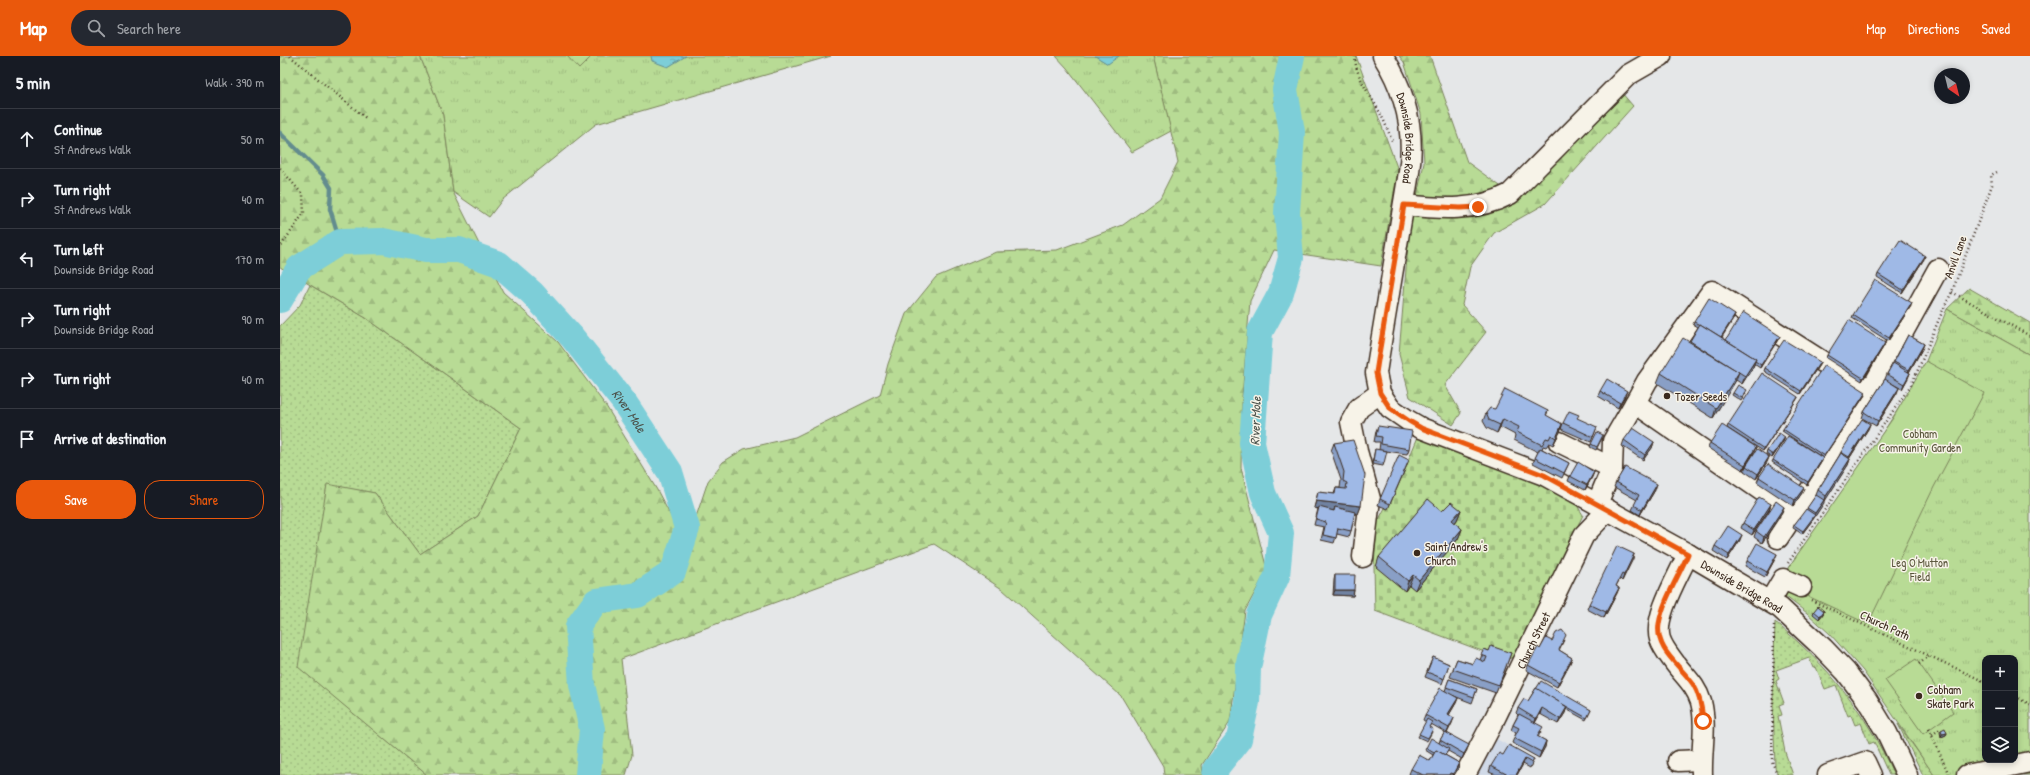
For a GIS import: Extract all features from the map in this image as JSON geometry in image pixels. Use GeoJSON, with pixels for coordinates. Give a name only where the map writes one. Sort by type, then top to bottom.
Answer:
{"type":"FeatureCollection","features":[{"type":"Feature","properties":{"kind":"street","name":"Downside Bridge Road"},"geometry":{"type":"LineString","coordinates":[[1383,56],[1398,82],[1406,109],[1410,133],[1411,159],[1376,373],[1380,393],[1390,408],[1421,428],[1544,475],[1688,554],[1775,605],[1823,648],[1867,700],[1887,733],[1907,775]]}},
{"type":"Feature","properties":{"kind":"street"},"geometry":{"type":"LineString","coordinates":[[1404,205],[1433,208],[1478,207],[1495,202],[1510,194],[1628,75],[1661,56]]}},
{"type":"Feature","properties":{"kind":"street"},"geometry":{"type":"LineString","coordinates":[[1778,538],[1841,444],[1938,269]]}},
{"type":"Feature","properties":{"kind":"street"},"geometry":{"type":"LineString","coordinates":[[1602,507],[1612,468],[1612,441],[1647,381],[1712,291],[1848,378],[1872,390]]}},
{"type":"Feature","properties":{"kind":"street"},"geometry":{"type":"LineString","coordinates":[[1363,557],[1370,499],[1351,422],[1359,408],[1380,393]]}},
{"type":"Feature","properties":{"kind":"street"},"geometry":{"type":"LineString","coordinates":[[1635,403],[1794,513]]}},
{"type":"Feature","properties":{"kind":"street"},"geometry":{"type":"LineString","coordinates":[[1559,442],[1612,468]]}},
{"type":"Feature","properties":{"kind":"street","name":"Church Street"},"geometry":{"type":"LineString","coordinates":[[1465,775],[1494,720],[1584,535],[1602,507]]}},
{"type":"Feature","properties":{"kind":"street"},"geometry":{"type":"LineString","coordinates":[[1678,761],[1702,767],[1703,721],[1700,702],[1693,684],[1668,654],[1659,632],[1659,625],[1665,606],[1688,554]]}},
{"type":"Feature","properties":{"kind":"street"},"geometry":{"type":"LineString","coordinates":[[1775,605],[1782,579],[1803,592]]}},
{"type":"Feature","properties":{"kind":"street"},"geometry":{"type":"LineString","coordinates":[[1828,775],[1865,762],[1871,775]]}},
{"type":"Feature","properties":{"kind":"street"},"geometry":{"type":"LineString","coordinates":[[1968,775],[2030,762]]}},
{"type":"Feature","properties":{"kind":"path"},"geometry":{"type":"LineString","coordinates":[[290,56],[367,119]]}},
{"type":"Feature","properties":{"kind":"path"},"geometry":{"type":"LineString","coordinates":[[1355,56],[1355,63],[1366,89],[1381,114],[1394,144]]}},
{"type":"Feature","properties":{"kind":"path"},"geometry":{"type":"LineString","coordinates":[[280,168],[304,195],[304,213],[280,247]]}},
{"type":"Feature","properties":{"kind":"path","name":"Anvil Lane"},"geometry":{"type":"LineString","coordinates":[[1999,171],[1991,175],[1992,185],[1952,292],[2030,336]]}},
{"type":"Feature","properties":{"kind":"path"},"geometry":{"type":"LineString","coordinates":[[1782,579],[1785,567],[1911,384],[1925,357],[1943,308],[1952,292]]}},
{"type":"Feature","properties":{"kind":"path","name":"Church Path"},"geometry":{"type":"LineString","coordinates":[[1803,592],[1929,656],[1982,681]]}},
{"type":"Feature","properties":{"kind":"path"},"geometry":{"type":"LineString","coordinates":[[1775,605],[1773,634],[1772,761],[1776,775]]}},
{"type":"Feature","properties":{"kind":"path"},"geometry":{"type":"LineString","coordinates":[[1919,664],[1929,656]]}},
{"type":"Feature","properties":{"kind":"path"},"geometry":{"type":"LineString","coordinates":[[2018,698],[2030,704]]}},
{"type":"Feature","properties":{"kind":"path"},"geometry":{"type":"LineString","coordinates":[[1932,735],[1940,729]]}},
{"type":"Feature","properties":{"kind":"path"},"geometry":{"type":"LineString","coordinates":[[1929,730],[1949,775]]}},
{"type":"Feature","properties":{"kind":"shaded area"},"geometry":{"type":"Polygon","coordinates":[[[1479,729],[1528,757],[1518,775],[1454,775],[1479,729]]]}},
{"type":"Feature","properties":{"kind":"green space"},"geometry":{"type":"Polygon","coordinates":[[[280,56],[420,56],[443,115],[453,192],[503,292],[558,342],[606,406],[657,490],[676,526],[694,523],[708,481],[723,462],[744,449],[795,437],[880,395],[888,364],[906,314],[936,277],[996,252],[1057,250],[1123,225],[1160,198],[1178,162],[1153,56],[1356,56],[1398,170],[1381,266],[1274,250],[1250,301],[1242,397],[1241,468],[1267,570],[1245,611],[1230,722],[1202,765],[1203,775],[1164,775],[1163,766],[1121,696],[1002,589],[934,544],[621,659],[632,755],[626,775],[427,775],[298,667],[327,484],[375,493],[420,554],[478,516],[521,428],[366,318],[280,267],[280,56]]]}},
{"type":"Feature","properties":{"kind":"green space"},"geometry":{"type":"Polygon","coordinates":[[[420,56],[831,56],[596,124],[502,200],[489,217],[453,192],[443,115],[420,56]]]}},
{"type":"Feature","properties":{"kind":"green space"},"geometry":{"type":"Polygon","coordinates":[[[567,56],[592,56],[579,69],[567,56]]]}},
{"type":"Feature","properties":{"kind":"green space"},"geometry":{"type":"Polygon","coordinates":[[[1056,56],[1153,56],[1171,131],[1132,152],[1056,56]]]}},
{"type":"Feature","properties":{"kind":"green space"},"geometry":{"type":"Polygon","coordinates":[[[1399,56],[1430,56],[1467,162],[1507,191],[1621,92],[1633,106],[1545,204],[1494,233],[1470,267],[1462,305],[1486,332],[1445,385],[1461,413],[1453,425],[1410,397],[1399,354],[1409,233],[1424,163],[1421,114],[1404,62],[1399,56]]]}},
{"type":"Feature","properties":{"kind":"green space"},"geometry":{"type":"Polygon","coordinates":[[[310,285],[366,318],[521,428],[478,516],[420,554],[375,493],[327,485],[300,668],[427,775],[280,775],[280,326],[300,305],[310,285]]]}},
{"type":"Feature","properties":{"kind":"green space"},"geometry":{"type":"Polygon","coordinates":[[[1969,288],[2030,323],[2030,355],[1947,309],[1969,288]]]}},
{"type":"Feature","properties":{"kind":"green space","name":"Leg O'Mutton Field"},"geometry":{"type":"Polygon","coordinates":[[[1947,309],[2030,355],[2030,775],[1934,775],[1863,671],[1830,634],[1807,613],[1781,593],[1788,568],[1880,437],[1913,386],[1926,361],[1947,309]]]}},
{"type":"Feature","properties":{"kind":"green space","name":"Cobham Community Garden"},"geometry":{"type":"Polygon","coordinates":[[[1926,361],[1984,393],[1934,487],[1868,624],[1799,592],[1804,579],[1788,568],[1893,418],[1926,361]]]}},
{"type":"Feature","properties":{"kind":"green space"},"geometry":{"type":"Polygon","coordinates":[[[1418,437],[1542,483],[1575,502],[1583,515],[1515,656],[1506,660],[1375,611],[1374,566],[1377,523],[1386,506],[1388,507],[1418,437]]]}},
{"type":"Feature","properties":{"kind":"green space"},"geometry":{"type":"Polygon","coordinates":[[[1775,622],[1829,673],[1844,691],[1871,730],[1894,775],[1889,775],[1874,742],[1869,744],[1861,723],[1855,725],[1851,715],[1848,716],[1836,685],[1825,689],[1816,667],[1813,668],[1809,658],[1776,670],[1779,679],[1776,681],[1784,703],[1779,705],[1782,715],[1778,716],[1785,752],[1793,775],[1778,775],[1775,767],[1773,701],[1775,622]]]}},
{"type":"Feature","properties":{"kind":"green space","name":"Cobham Skate Park"},"geometry":{"type":"Polygon","coordinates":[[[1916,659],[1953,712],[1923,734],[1885,680],[1916,659]]]}},
{"type":"Feature","properties":{"kind":"green space"},"geometry":{"type":"Polygon","coordinates":[[[1898,724],[1933,773],[1934,775],[1923,775],[1898,724]]]}},
{"type":"Feature","properties":{"kind":"water"},"geometry":{"type":"Polygon","coordinates":[[[651,56],[686,56],[668,67],[652,61],[651,56]]]}},
{"type":"Feature","properties":{"kind":"water"},"geometry":{"type":"Polygon","coordinates":[[[1095,56],[1119,56],[1108,64],[1095,56]]]}},
{"type":"Feature","properties":{"kind":"building"},"geometry":{"type":"Polygon","coordinates":[[[1900,240],[1925,256],[1903,290],[1878,274],[1900,240]]]}},
{"type":"Feature","properties":{"kind":"building"},"geometry":{"type":"Polygon","coordinates":[[[1875,280],[1912,303],[1889,338],[1853,315],[1875,280]]]}},
{"type":"Feature","properties":{"kind":"building"},"geometry":{"type":"Polygon","coordinates":[[[1709,298],[1735,315],[1721,337],[1694,322],[1709,298]]]}},
{"type":"Feature","properties":{"kind":"building"},"geometry":{"type":"Polygon","coordinates":[[[1743,312],[1780,336],[1761,365],[1755,361],[1756,359],[1726,340],[1743,312]]]}},
{"type":"Feature","properties":{"kind":"building"},"geometry":{"type":"Polygon","coordinates":[[[1849,320],[1885,343],[1863,378],[1827,355],[1849,320]]]}},
{"type":"Feature","properties":{"kind":"building"},"geometry":{"type":"Polygon","coordinates":[[[1700,324],[1756,359],[1745,376],[1690,341],[1700,324]]]}},
{"type":"Feature","properties":{"kind":"building"},"geometry":{"type":"Polygon","coordinates":[[[1908,335],[1924,344],[1909,370],[1894,362],[1908,335]]]}},
{"type":"Feature","properties":{"kind":"building"},"geometry":{"type":"Polygon","coordinates":[[[1683,338],[1739,372],[1716,408],[1661,373],[1683,338]]]}},
{"type":"Feature","properties":{"kind":"building"},"geometry":{"type":"Polygon","coordinates":[[[1784,340],[1820,362],[1801,391],[1765,368],[1784,340]]]}},
{"type":"Feature","properties":{"kind":"building"},"geometry":{"type":"Polygon","coordinates":[[[1893,363],[1910,373],[1904,384],[1887,374],[1893,363]]]}},
{"type":"Feature","properties":{"kind":"building"},"geometry":{"type":"Polygon","coordinates":[[[1824,365],[1866,392],[1824,456],[1783,429],[1824,365]]]}},
{"type":"Feature","properties":{"kind":"building"},"geometry":{"type":"Polygon","coordinates":[[[1762,373],[1798,397],[1764,449],[1728,425],[1762,373]]]}},
{"type":"Feature","properties":{"kind":"building"},"geometry":{"type":"Polygon","coordinates":[[[1607,379],[1627,391],[1620,403],[1600,391],[1607,379]]]}},
{"type":"Feature","properties":{"kind":"building"},"geometry":{"type":"Polygon","coordinates":[[[1885,379],[1899,388],[1878,421],[1864,412],[1885,379]]]}},
{"type":"Feature","properties":{"kind":"building"},"geometry":{"type":"Polygon","coordinates":[[[1738,385],[1747,390],[1742,398],[1733,393],[1738,385]]]}},
{"type":"Feature","properties":{"kind":"building"},"geometry":{"type":"Polygon","coordinates":[[[1505,389],[1548,411],[1546,415],[1562,424],[1556,438],[1551,435],[1549,439],[1546,438],[1542,445],[1517,432],[1519,427],[1503,419],[1500,425],[1489,420],[1486,413],[1490,408],[1495,409],[1505,389]]]}},
{"type":"Feature","properties":{"kind":"building"},"geometry":{"type":"Polygon","coordinates":[[[1569,411],[1579,415],[1577,418],[1597,427],[1593,437],[1563,423],[1569,411]]]}},
{"type":"Feature","properties":{"kind":"building"},"geometry":{"type":"Polygon","coordinates":[[[1862,419],[1870,424],[1849,457],[1841,452],[1862,419]]]}},
{"type":"Feature","properties":{"kind":"building"},"geometry":{"type":"Polygon","coordinates":[[[1722,425],[1756,447],[1745,465],[1710,443],[1722,425]]]}},
{"type":"Feature","properties":{"kind":"building"},"geometry":{"type":"Polygon","coordinates":[[[1378,426],[1412,431],[1409,449],[1381,444],[1382,437],[1376,436],[1378,426]]]}},
{"type":"Feature","properties":{"kind":"building"},"geometry":{"type":"Polygon","coordinates":[[[1633,428],[1654,442],[1645,455],[1624,440],[1633,428]]]}},
{"type":"Feature","properties":{"kind":"building"},"geometry":{"type":"Polygon","coordinates":[[[1597,432],[1603,435],[1597,447],[1591,444],[1597,432]]]}},
{"type":"Feature","properties":{"kind":"building"},"geometry":{"type":"Polygon","coordinates":[[[1779,433],[1785,437],[1773,455],[1767,451],[1779,433]]]}},
{"type":"Feature","properties":{"kind":"building"},"geometry":{"type":"Polygon","coordinates":[[[1788,436],[1823,458],[1808,482],[1773,460],[1788,436]]]}},
{"type":"Feature","properties":{"kind":"building"},"geometry":{"type":"Polygon","coordinates":[[[1353,440],[1365,475],[1361,506],[1316,501],[1318,492],[1335,494],[1336,488],[1346,489],[1347,483],[1343,481],[1344,472],[1334,443],[1353,440]]]}},
{"type":"Feature","properties":{"kind":"building"},"geometry":{"type":"Polygon","coordinates":[[[1540,448],[1569,463],[1564,473],[1535,458],[1540,448]]]}},
{"type":"Feature","properties":{"kind":"building"},"geometry":{"type":"Polygon","coordinates":[[[1375,449],[1387,451],[1384,463],[1373,461],[1375,449]]]}},
{"type":"Feature","properties":{"kind":"building"},"geometry":{"type":"Polygon","coordinates":[[[1757,449],[1769,457],[1758,474],[1746,466],[1757,449]]]}},
{"type":"Feature","properties":{"kind":"building"},"geometry":{"type":"Polygon","coordinates":[[[1841,453],[1850,459],[1826,496],[1818,490],[1841,453]]]}},
{"type":"Feature","properties":{"kind":"building"},"geometry":{"type":"Polygon","coordinates":[[[1399,455],[1409,460],[1390,504],[1380,499],[1399,455]]]}},
{"type":"Feature","properties":{"kind":"building"},"geometry":{"type":"Polygon","coordinates":[[[1578,462],[1594,472],[1587,485],[1570,476],[1578,462]]]}},
{"type":"Feature","properties":{"kind":"building"},"geometry":{"type":"Polygon","coordinates":[[[1768,464],[1804,488],[1795,500],[1759,477],[1768,464]]]}},
{"type":"Feature","properties":{"kind":"building"},"geometry":{"type":"Polygon","coordinates":[[[1625,467],[1657,484],[1642,510],[1634,505],[1639,495],[1616,482],[1625,467]]]}},
{"type":"Feature","properties":{"kind":"building"},"geometry":{"type":"Polygon","coordinates":[[[1816,495],[1824,500],[1815,513],[1807,508],[1816,495]]]}},
{"type":"Feature","properties":{"kind":"building"},"geometry":{"type":"Polygon","coordinates":[[[1759,497],[1771,504],[1754,530],[1743,523],[1759,497]]]}},
{"type":"Feature","properties":{"kind":"building","name":"Saint Andrew's Church"},"geometry":{"type":"Polygon","coordinates":[[[1428,499],[1442,511],[1451,502],[1461,510],[1452,520],[1462,529],[1419,580],[1413,575],[1408,581],[1379,557],[1428,499]]]}},
{"type":"Feature","properties":{"kind":"building"},"geometry":{"type":"Polygon","coordinates":[[[1776,501],[1784,507],[1764,537],[1756,531],[1776,501]]]}},
{"type":"Feature","properties":{"kind":"building"},"geometry":{"type":"Polygon","coordinates":[[[1319,507],[1334,511],[1335,507],[1355,512],[1351,531],[1338,528],[1336,538],[1323,535],[1326,522],[1316,519],[1319,507]]]}},
{"type":"Feature","properties":{"kind":"building"},"geometry":{"type":"Polygon","coordinates":[[[1806,509],[1815,515],[1803,531],[1794,525],[1806,509]]]}},
{"type":"Feature","properties":{"kind":"building"},"geometry":{"type":"Polygon","coordinates":[[[1728,526],[1742,535],[1729,555],[1715,546],[1728,526]]]}},
{"type":"Feature","properties":{"kind":"building"},"geometry":{"type":"Polygon","coordinates":[[[1757,543],[1777,554],[1767,572],[1747,561],[1757,543]]]}},
{"type":"Feature","properties":{"kind":"building"},"geometry":{"type":"Polygon","coordinates":[[[1617,546],[1634,554],[1624,575],[1622,574],[1616,586],[1619,588],[1606,612],[1589,604],[1617,546]]]}},
{"type":"Feature","properties":{"kind":"building"},"geometry":{"type":"Polygon","coordinates":[[[1335,575],[1355,575],[1354,590],[1335,590],[1335,575]]]}},
{"type":"Feature","properties":{"kind":"building"},"geometry":{"type":"Polygon","coordinates":[[[1818,606],[1824,611],[1820,616],[1814,611],[1818,606]]]}},
{"type":"Feature","properties":{"kind":"building"},"geometry":{"type":"Polygon","coordinates":[[[1562,630],[1566,635],[1559,650],[1572,658],[1559,682],[1528,665],[1538,647],[1540,649],[1546,638],[1552,641],[1556,633],[1562,630]]]}},
{"type":"Feature","properties":{"kind":"building"},"geometry":{"type":"Polygon","coordinates":[[[1491,646],[1511,653],[1499,685],[1453,669],[1457,659],[1473,664],[1476,658],[1485,662],[1487,657],[1481,655],[1484,649],[1489,651],[1491,646]]]}},
{"type":"Feature","properties":{"kind":"building"},"geometry":{"type":"Polygon","coordinates":[[[1433,657],[1449,664],[1444,679],[1427,672],[1433,657]]]}},
{"type":"Feature","properties":{"kind":"building"},"geometry":{"type":"Polygon","coordinates":[[[1449,679],[1477,689],[1474,697],[1446,687],[1449,679]]]}},
{"type":"Feature","properties":{"kind":"building"},"geometry":{"type":"Polygon","coordinates":[[[1541,681],[1591,710],[1587,718],[1536,689],[1541,681]]]}},
{"type":"Feature","properties":{"kind":"building"},"geometry":{"type":"Polygon","coordinates":[[[1440,688],[1458,698],[1448,714],[1454,718],[1449,728],[1425,715],[1440,688]]]}},
{"type":"Feature","properties":{"kind":"building"},"geometry":{"type":"Polygon","coordinates":[[[1536,688],[1567,707],[1560,719],[1542,708],[1536,719],[1518,708],[1524,699],[1528,701],[1536,688]]]}},
{"type":"Feature","properties":{"kind":"building"},"geometry":{"type":"Polygon","coordinates":[[[1519,714],[1543,727],[1537,736],[1546,741],[1541,752],[1514,738],[1519,728],[1513,725],[1519,714]]]}},
{"type":"Feature","properties":{"kind":"building"},"geometry":{"type":"Polygon","coordinates":[[[1427,719],[1432,722],[1429,727],[1433,729],[1428,738],[1419,734],[1427,719]]]}},
{"type":"Feature","properties":{"kind":"building"},"geometry":{"type":"Polygon","coordinates":[[[1945,728],[1947,733],[1942,734],[1941,730],[1945,728]]]}},
{"type":"Feature","properties":{"kind":"building"},"geometry":{"type":"Polygon","coordinates":[[[1445,732],[1469,745],[1464,754],[1440,740],[1445,732]]]}},
{"type":"Feature","properties":{"kind":"building"},"geometry":{"type":"Polygon","coordinates":[[[1431,738],[1449,749],[1445,755],[1436,750],[1434,753],[1426,748],[1431,738]]]}},
{"type":"Feature","properties":{"kind":"building"},"geometry":{"type":"Polygon","coordinates":[[[1509,745],[1534,759],[1532,763],[1525,759],[1516,775],[1508,775],[1491,766],[1499,753],[1503,755],[1509,745]]]}},
{"type":"Feature","properties":{"kind":"building"},"geometry":{"type":"Polygon","coordinates":[[[1436,750],[1459,763],[1453,774],[1423,775],[1411,769],[1419,755],[1430,761],[1436,750]]]}},
{"type":"Feature","properties":{"kind":"waterway","name":"River Mole"},"geometry":{"type":"LineString","coordinates":[[1215,775],[1216,768],[1239,739],[1247,702],[1248,668],[1259,615],[1277,576],[1281,533],[1263,493],[1252,443],[1260,332],[1281,293],[1291,258],[1287,213],[1292,132],[1285,90],[1292,56]]}},
{"type":"Feature","properties":{"kind":"waterway"},"geometry":{"type":"LineString","coordinates":[[280,133],[323,175],[331,188],[330,209],[340,242]]}},
{"type":"Feature","properties":{"kind":"waterway","name":"River Mole"},"geometry":{"type":"LineString","coordinates":[[280,300],[299,268],[340,242],[383,241],[426,250],[459,250],[499,264],[532,293],[572,337],[624,402],[670,472],[687,528],[673,572],[638,595],[596,601],[578,626],[582,685],[592,729],[588,775]]}},
{"type":"Feature","properties":{"kind":"place","name":"Tozer Seeds"},"geometry":{"type":"Point","coordinates":[1667,396]}},
{"type":"Feature","properties":{"kind":"place","name":"Saint Andrew's Church"},"geometry":{"type":"Point","coordinates":[1417,553]}},
{"type":"Feature","properties":{"kind":"place","name":"Cobham Skate Park"},"geometry":{"type":"Point","coordinates":[1919,696]}},
{"type":"Feature","properties":{"kind":"route"},"geometry":{"type":"LineString","coordinates":[[1478,207],[1426,208],[1404,205],[1388,293],[1376,373],[1380,393],[1390,408],[1421,428],[1544,475],[1688,554],[1665,606],[1659,625],[1659,632],[1660,639],[1668,654],[1697,691],[1703,721]]}}]}
